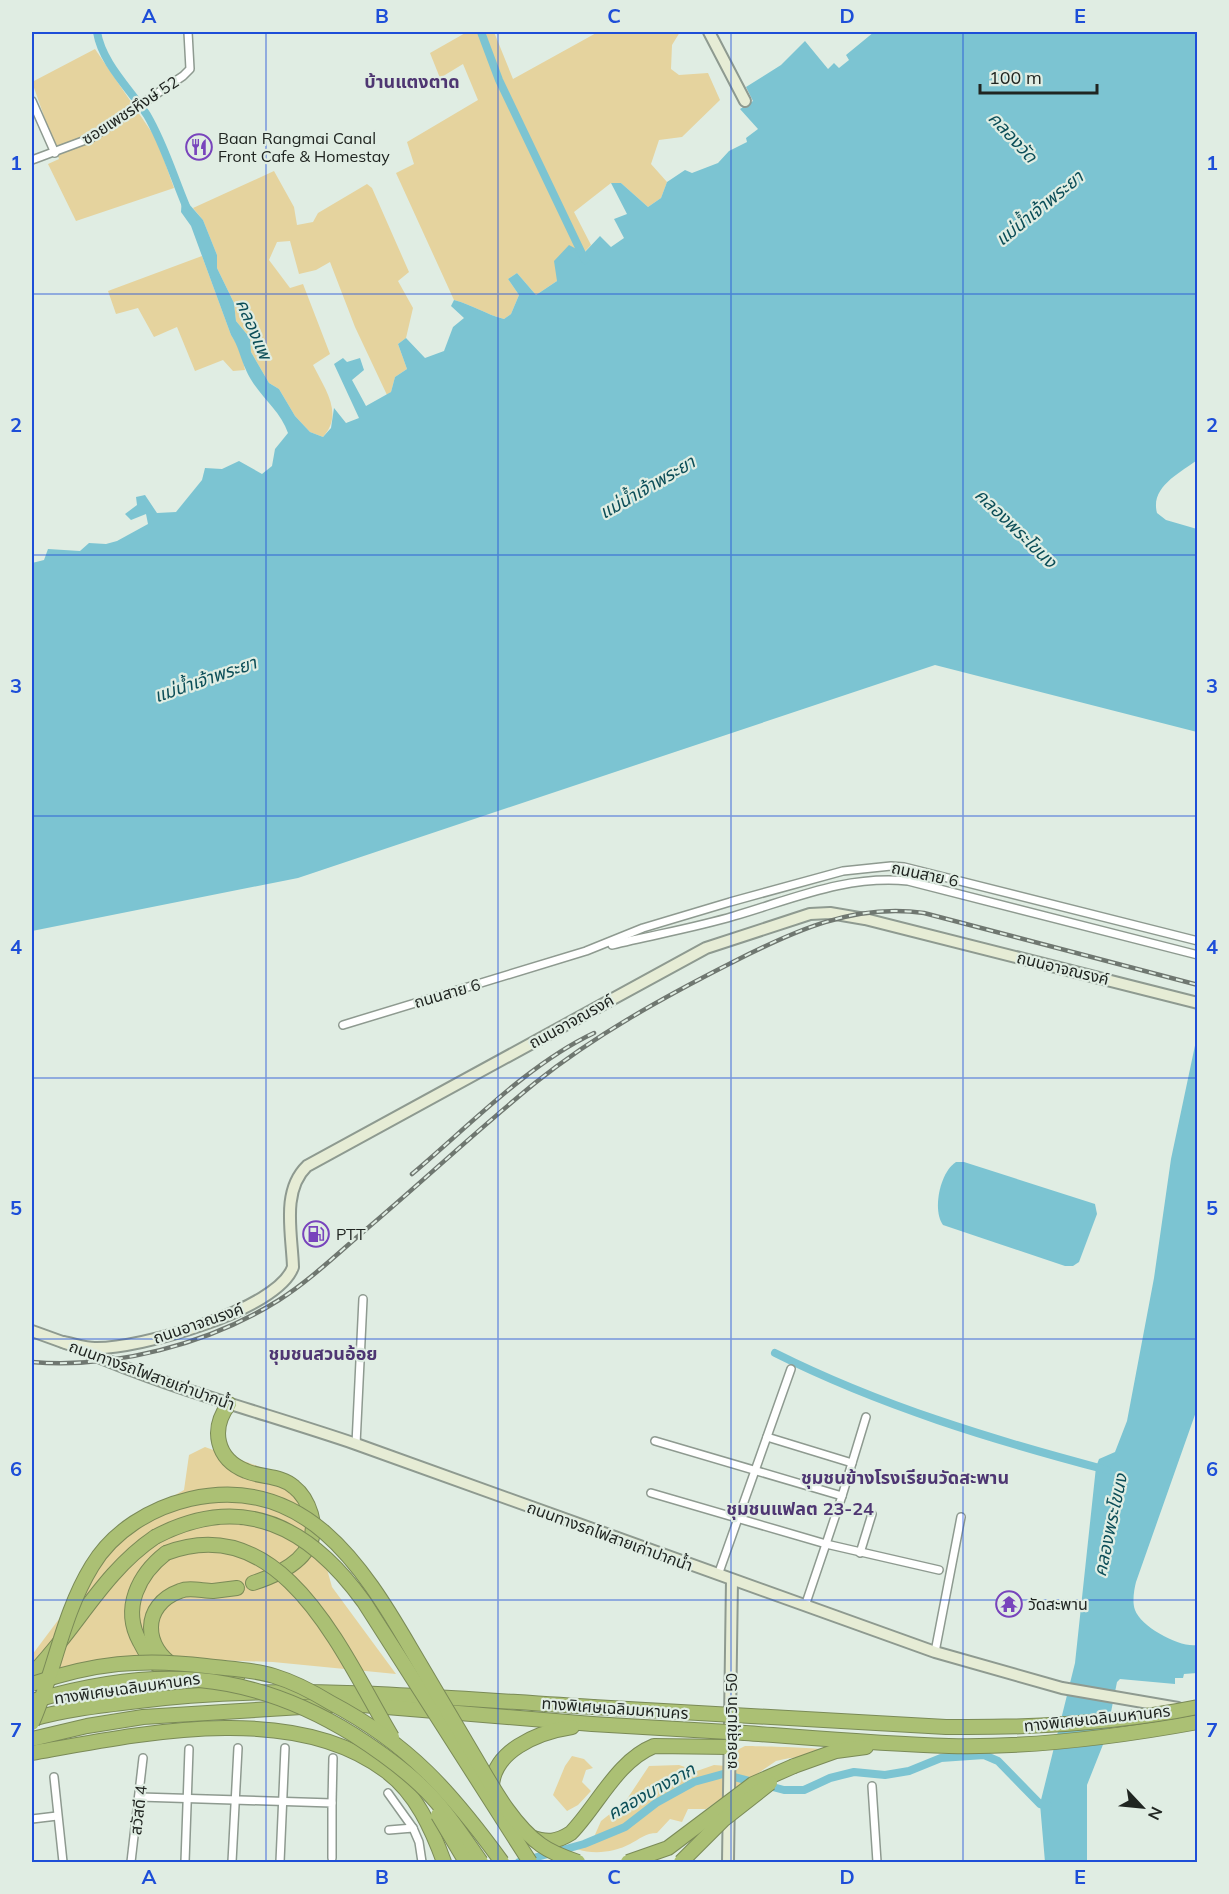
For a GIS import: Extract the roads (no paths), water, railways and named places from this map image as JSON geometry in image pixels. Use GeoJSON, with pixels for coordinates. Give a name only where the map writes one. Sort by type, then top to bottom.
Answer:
{"type":"FeatureCollection","features":[{"type":"Feature","properties":{"kind":"highway"},"geometry":{"type":"LineString","coordinates":[[230,1404],[222,1414],[217,1428],[217,1443],[222,1452],[245,1471],[278,1478],[296,1488],[307,1502],[313,1530],[307,1550],[289,1569],[253,1583]]}},
{"type":"Feature","properties":{"kind":"highway"},"geometry":{"type":"LineString","coordinates":[[32,1721],[73,1604],[92,1564],[106,1547],[139,1520],[176,1502],[227,1494],[270,1501],[314,1522],[351,1557],[398,1627],[501,1800],[526,1831],[541,1845],[578,1863]]}},
{"type":"Feature","properties":{"kind":"highway"},"geometry":{"type":"LineString","coordinates":[[32,1674],[53,1653],[116,1569],[155,1537],[176,1526],[202,1518],[226,1516],[251,1519],[276,1526],[298,1535],[317,1548],[348,1580],[530,1863]]}},
{"type":"Feature","properties":{"kind":"highway"},"geometry":{"type":"LineString","coordinates":[[343,1693],[268,1677],[186,1672],[165,1668],[151,1660],[134,1626],[132,1611],[138,1585],[153,1563],[166,1553],[181,1548],[209,1544],[236,1548],[264,1560],[304,1595],[359,1679],[466,1863]]}},
{"type":"Feature","properties":{"kind":"highway"},"geometry":{"type":"LineString","coordinates":[[186,1672],[170,1663],[153,1645],[150,1627],[159,1606],[182,1590],[213,1591],[237,1588]]}},
{"type":"Feature","properties":{"kind":"highway"},"geometry":{"type":"LineString","coordinates":[[32,1684],[93,1667],[142,1661],[239,1669],[273,1675],[318,1695],[389,1737],[451,1794],[502,1863]]}},
{"type":"Feature","properties":{"kind":"highway"},"geometry":{"type":"LineString","coordinates":[[32,1701],[94,1685],[137,1679],[221,1683],[280,1696],[333,1722],[377,1750],[404,1771],[432,1797],[481,1863]]}},
{"type":"Feature","properties":{"kind":"highway","name":"ทางพิเศษเฉลิมมหานคร"},"geometry":{"type":"LineString","coordinates":[[32,1721],[106,1705],[220,1692],[343,1693],[946,1727],[1000,1728],[1123,1720],[1197,1708]]}},
{"type":"Feature","properties":{"kind":"highway","name":"ทางพิเศษเฉลิมมหานคร"},"geometry":{"type":"LineString","coordinates":[[32,1739],[87,1726],[143,1717],[350,1704],[592,1724],[949,1746],[1085,1738],[1197,1722]]}},
{"type":"Feature","properties":{"kind":"highway"},"geometry":{"type":"LineString","coordinates":[[592,1724],[566,1728],[535,1738],[506,1756],[492,1778],[495,1803],[515,1827],[532,1838],[547,1842],[571,1833],[626,1765],[643,1750],[654,1746],[730,1747]]}},
{"type":"Feature","properties":{"kind":"highway"},"geometry":{"type":"LineString","coordinates":[[32,1753],[166,1732],[265,1730],[326,1739],[360,1754],[388,1772],[417,1805],[444,1863]]}},
{"type":"Feature","properties":{"kind":"highway"},"geometry":{"type":"LineString","coordinates":[[628,1863],[668,1848],[753,1784],[814,1757],[861,1747],[949,1746]]}},
{"type":"Feature","properties":{"kind":"highway"},"geometry":{"type":"LineString","coordinates":[[681,1863],[741,1805],[794,1766]]}},
{"type":"Feature","properties":{"kind":"street","name":"ซอยเพชรหึงษ์ 52"},"geometry":{"type":"LineString","coordinates":[[32,160],[56,153],[91,138],[126,116],[190,69],[188,32]]}},
{"type":"Feature","properties":{"kind":"street"},"geometry":{"type":"LineString","coordinates":[[709,32],[745,101]]}},
{"type":"Feature","properties":{"kind":"street"},"geometry":{"type":"LineString","coordinates":[[32,101],[56,153]]}},
{"type":"Feature","properties":{"kind":"street","name":"ถนนสาย 6"},"geometry":{"type":"LineString","coordinates":[[585,951],[644,928],[729,902],[843,872],[891,866],[1197,941]]}},
{"type":"Feature","properties":{"kind":"street","name":"ถนนสาย 6"},"geometry":{"type":"LineString","coordinates":[[343,1025],[585,951],[733,916],[801,893],[869,879],[908,881],[1197,955]]}},
{"type":"Feature","properties":{"kind":"street","name":"ถนนอาจณรงค์"},"geometry":{"type":"LineString","coordinates":[[63,1342],[94,1348],[168,1335],[258,1302],[278,1289],[290,1276],[293,1267],[291,1198],[295,1182],[307,1166],[706,948],[797,918],[823,913],[882,922],[1197,1003]]}},
{"type":"Feature","properties":{"kind":"street"},"geometry":{"type":"LineString","coordinates":[[356,1444],[363,1299]]}},
{"type":"Feature","properties":{"kind":"street","name":"ถนนทางรถไฟสายเก่าปากน้ำ"},"geometry":{"type":"LineString","coordinates":[[32,1331],[230,1404],[270,1414],[356,1444],[935,1652],[1062,1688],[1128,1701],[1197,1708]]}},
{"type":"Feature","properties":{"kind":"street"},"geometry":{"type":"LineString","coordinates":[[718,1575],[791,1369]]}},
{"type":"Feature","properties":{"kind":"street"},"geometry":{"type":"LineString","coordinates":[[805,1606],[866,1417]]}},
{"type":"Feature","properties":{"kind":"street"},"geometry":{"type":"LineString","coordinates":[[767,1437],[852,1463]]}},
{"type":"Feature","properties":{"kind":"street"},"geometry":{"type":"LineString","coordinates":[[655,1441],[842,1496]]}},
{"type":"Feature","properties":{"kind":"street"},"geometry":{"type":"LineString","coordinates":[[651,1493],[737,1521],[860,1553],[939,1570]]}},
{"type":"Feature","properties":{"kind":"street"},"geometry":{"type":"LineString","coordinates":[[860,1553],[872,1514]]}},
{"type":"Feature","properties":{"kind":"street"},"geometry":{"type":"LineString","coordinates":[[935,1652],[961,1517]]}},
{"type":"Feature","properties":{"kind":"street","name":"ซอยสุขุมวิท 50"},"geometry":{"type":"LineString","coordinates":[[728,1863],[732,1580]]}},
{"type":"Feature","properties":{"kind":"street"},"geometry":{"type":"LineString","coordinates":[[231,1863],[238,1748]]}},
{"type":"Feature","properties":{"kind":"street"},"geometry":{"type":"LineString","coordinates":[[280,1863],[285,1748]]}},
{"type":"Feature","properties":{"kind":"street"},"geometry":{"type":"LineString","coordinates":[[185,1863],[189,1749]]}},
{"type":"Feature","properties":{"kind":"street","name":"สวัสดี 4"},"geometry":{"type":"LineString","coordinates":[[131,1863],[141,1797],[143,1758]]}},
{"type":"Feature","properties":{"kind":"street"},"geometry":{"type":"LineString","coordinates":[[332,1858],[333,1758]]}},
{"type":"Feature","properties":{"kind":"street"},"geometry":{"type":"LineString","coordinates":[[54,1777],[63,1863]]}},
{"type":"Feature","properties":{"kind":"street"},"geometry":{"type":"LineString","coordinates":[[872,1786],[877,1863]]}},
{"type":"Feature","properties":{"kind":"street"},"geometry":{"type":"LineString","coordinates":[[388,1793],[413,1828],[419,1842],[423,1863]]}},
{"type":"Feature","properties":{"kind":"street"},"geometry":{"type":"LineString","coordinates":[[141,1797],[332,1803]]}},
{"type":"Feature","properties":{"kind":"street"},"geometry":{"type":"LineString","coordinates":[[32,1818],[57,1816]]}},
{"type":"Feature","properties":{"kind":"street"},"geometry":{"type":"LineString","coordinates":[[389,1830],[413,1828]]}},
{"type":"Feature","properties":{"kind":"water"},"geometry":{"type":"Polygon","coordinates":[[[874,32],[1197,32],[1197,460],[1162,488],[1156,504],[1157,513],[1166,520],[1197,529],[1197,732],[935,665],[298,878],[32,931],[32,563],[44,560],[48,549],[80,551],[89,543],[106,544],[117,541],[148,524],[146,514],[131,520],[125,514],[137,505],[136,497],[145,495],[157,513],[176,512],[202,480],[205,468],[222,469],[239,461],[262,474],[272,466],[275,449],[288,433],[279,416],[250,379],[231,335],[191,226],[181,212],[182,196],[203,220],[217,255],[217,268],[234,303],[236,321],[250,338],[251,352],[269,383],[279,389],[295,416],[310,432],[323,437],[331,428],[334,408],[346,423],[359,418],[334,364],[343,358],[347,362],[360,358],[364,370],[352,380],[366,406],[391,392],[395,377],[407,369],[398,344],[406,338],[425,358],[444,351],[453,327],[464,318],[451,306],[454,300],[504,319],[511,314],[519,295],[508,279],[517,273],[536,295],[557,281],[554,261],[569,245],[584,253],[600,236],[611,247],[624,238],[614,219],[627,214],[611,183],[621,183],[648,207],[661,198],[667,182],[685,170],[692,173],[718,163],[729,151],[747,142],[746,138],[758,129],[740,109],[753,101],[746,87],[781,65],[805,41],[828,69],[834,63],[839,68],[849,60],[846,55],[874,32]]]}},
{"type":"Feature","properties":{"kind":"water","name":"คลองพระโขนง"},"geometry":{"type":"Polygon","coordinates":[[[1197,1036],[1197,1409],[1136,1582],[1133,1600],[1139,1617],[1153,1629],[1171,1640],[1197,1645],[1197,1673],[1184,1674],[1183,1678],[1175,1678],[1175,1684],[1120,1679],[1117,1682],[1106,1737],[1087,1785],[1087,1862],[1045,1862],[1040,1804],[1075,1663],[1096,1467],[1099,1459],[1115,1452],[1127,1421],[1154,1278],[1171,1159],[1197,1036]]]}},
{"type":"Feature","properties":{"kind":"water"},"geometry":{"type":"Polygon","coordinates":[[[956,1162],[964,1162],[1095,1204],[1097,1214],[1079,1262],[1073,1266],[1065,1266],[943,1225],[938,1210],[939,1192],[946,1174],[956,1162]]]}},
{"type":"Feature","properties":{"kind":"waterway","name":"คลองแพ"},"geometry":{"type":"LineString","coordinates":[[97,32],[111,65],[153,126],[186,206]]}},
{"type":"Feature","properties":{"kind":"waterway"},"geometry":{"type":"LineString","coordinates":[[481,32],[499,80],[585,260]]}},
{"type":"Feature","properties":{"kind":"waterway","name":"คลองพระโขนง"},"geometry":{"type":"LineString","coordinates":[[775,1353],[856,1389],[938,1420],[1022,1447],[1107,1470]]}},
{"type":"Feature","properties":{"kind":"waterway","name":"คลองบางจาก"},"geometry":{"type":"LineString","coordinates":[[519,1862],[584,1844],[625,1827],[656,1803],[694,1782],[723,1774],[784,1790],[804,1790],[830,1778],[854,1772],[885,1775],[909,1771],[941,1758],[984,1755],[998,1761],[1040,1804],[1048,1806]]}},
{"type":"Feature","properties":{"kind":"railway"},"geometry":{"type":"LineString","coordinates":[[32,1362],[63,1363],[128,1357],[192,1341],[252,1316],[290,1293],[312,1276],[513,1101],[558,1065],[631,1018],[707,975],[779,940],[825,922],[873,912],[924,913],[1198,985]]}},
{"type":"Feature","properties":{"kind":"railway"},"geometry":{"type":"LineString","coordinates":[[412,1174],[522,1079],[570,1046],[594,1033]]}},
{"type":"Feature","properties":{"kind":"place","name":"Baan Rangmai Canal Front Cafe & Homestay"},"geometry":{"type":"Point","coordinates":[199,147]}},
{"type":"Feature","properties":{"kind":"place","name":"PTT"},"geometry":{"type":"Point","coordinates":[316,1234]}},
{"type":"Feature","properties":{"kind":"place","name":"วัดสะพาน"},"geometry":{"type":"Point","coordinates":[1009,1604]}},
{"type":"Feature","properties":{"kind":"district","name":"บ้านแตงตาด"},"geometry":{"type":"Point","coordinates":[412,81]}},
{"type":"Feature","properties":{"kind":"district","name":"ชุมชนสวนอ้อย"},"geometry":{"type":"Point","coordinates":[323,1353]}},
{"type":"Feature","properties":{"kind":"district","name":"ชุมชนข้างโรงเรียนวัดสะพาน"},"geometry":{"type":"Point","coordinates":[905,1477]}},
{"type":"Feature","properties":{"kind":"district","name":"ชุมชนแฟลต 23-24"},"geometry":{"type":"Point","coordinates":[800,1508]}},
{"type":"Feature","properties":{"kind":"water label","name":"คลองวัด"},"geometry":{"type":"Point","coordinates":[1013,137]}},
{"type":"Feature","properties":{"kind":"water label","name":"แม่น้ำเจ้าพระยา"},"geometry":{"type":"Point","coordinates":[1039,208]}},
{"type":"Feature","properties":{"kind":"water label","name":"แม่น้ำเจ้าพระยา"},"geometry":{"type":"Point","coordinates":[647,487]}},
{"type":"Feature","properties":{"kind":"water label","name":"แม่น้ำเจ้าพระยา"},"geometry":{"type":"Point","coordinates":[205,679]}}]}
